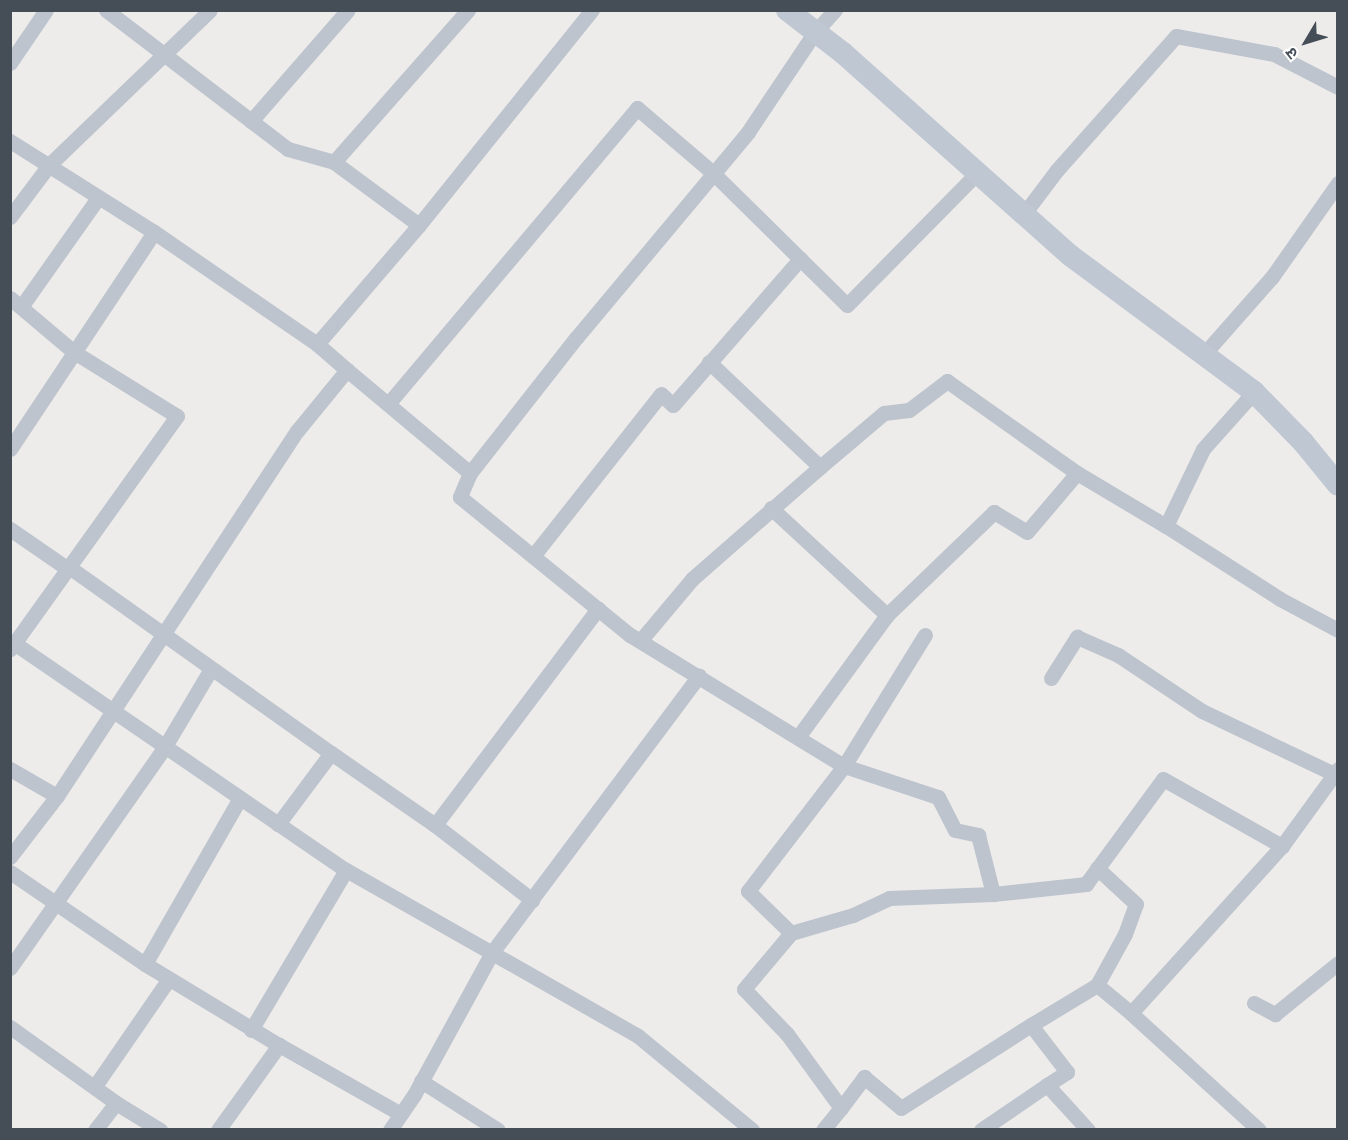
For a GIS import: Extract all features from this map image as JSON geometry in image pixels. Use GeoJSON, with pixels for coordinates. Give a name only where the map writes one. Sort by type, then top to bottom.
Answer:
{"type":"FeatureCollection","features":[{"type":"Feature","properties":{"kind":"street"},"geometry":{"type":"LineString","coordinates":[[10,63],[46,10]]}},
{"type":"Feature","properties":{"kind":"street"},"geometry":{"type":"LineString","coordinates":[[106,10],[288,149],[334,162],[419,225]]}},
{"type":"Feature","properties":{"kind":"street"},"geometry":{"type":"LineString","coordinates":[[10,217],[49,165],[210,10]]}},
{"type":"Feature","properties":{"kind":"street"},"geometry":{"type":"LineString","coordinates":[[251,121],[348,10]]}},
{"type":"Feature","properties":{"kind":"street"},"geometry":{"type":"LineString","coordinates":[[334,162],[468,10]]}},
{"type":"Feature","properties":{"kind":"street"},"geometry":{"type":"LineString","coordinates":[[317,344],[419,225],[592,10]]}},
{"type":"Feature","properties":{"kind":"street"},"geometry":{"type":"LineString","coordinates":[[787,10],[977,172],[1023,215],[1149,317],[1204,354],[1254,392],[1303,442],[1338,485]]}},
{"type":"Feature","properties":{"kind":"street"},"geometry":{"type":"LineString","coordinates":[[835,10],[815,32],[748,132],[470,473],[460,497],[640,641],[844,765],[938,797],[955,830],[978,835],[993,894]]}},
{"type":"Feature","properties":{"kind":"street"},"geometry":{"type":"LineString","coordinates":[[1023,215],[1176,36],[1274,54],[1338,87]]}},
{"type":"Feature","properties":{"kind":"street"},"geometry":{"type":"LineString","coordinates":[[388,404],[637,108],[713,173],[847,305],[977,172]]}},
{"type":"Feature","properties":{"kind":"street"},"geometry":{"type":"LineString","coordinates":[[10,141],[154,232],[317,344],[470,473]]}},
{"type":"Feature","properties":{"kind":"street"},"geometry":{"type":"LineString","coordinates":[[1204,354],[1272,277],[1338,183]]}},
{"type":"Feature","properties":{"kind":"street"},"geometry":{"type":"LineString","coordinates":[[98,198],[16,302],[74,352],[177,416],[13,646],[345,870],[493,951],[638,1036],[742,1127]]}},
{"type":"Feature","properties":{"kind":"street"},"geometry":{"type":"LineString","coordinates":[[10,449],[154,232]]}},
{"type":"Feature","properties":{"kind":"street"},"geometry":{"type":"LineString","coordinates":[[533,556],[661,394],[673,405],[800,260]]}},
{"type":"Feature","properties":{"kind":"street"},"geometry":{"type":"LineString","coordinates":[[710,362],[820,467]]}},
{"type":"Feature","properties":{"kind":"street"},"geometry":{"type":"LineString","coordinates":[[10,857],[57,796],[114,712],[297,431],[347,370]]}},
{"type":"Feature","properties":{"kind":"street"},"geometry":{"type":"LineString","coordinates":[[640,641],[692,579],[771,508],[884,413],[909,410],[947,381],[1077,473],[1166,526],[1280,599],[1338,630]]}},
{"type":"Feature","properties":{"kind":"street"},"geometry":{"type":"LineString","coordinates":[[1166,526],[1203,449],[1254,392]]}},
{"type":"Feature","properties":{"kind":"street"},"geometry":{"type":"LineString","coordinates":[[798,737],[887,615],[994,512],[1027,532],[1077,473]]}},
{"type":"Feature","properties":{"kind":"street"},"geometry":{"type":"LineString","coordinates":[[771,508],[887,615]]}},
{"type":"Feature","properties":{"kind":"street"},"geometry":{"type":"LineString","coordinates":[[10,528],[435,825],[532,900]]}},
{"type":"Feature","properties":{"kind":"street"},"geometry":{"type":"LineString","coordinates":[[435,825],[598,609]]}},
{"type":"Feature","properties":{"kind":"street"},"geometry":{"type":"LineString","coordinates":[[791,933],[748,891],[844,765],[925,635]]}},
{"type":"Feature","properties":{"kind":"street"},"geometry":{"type":"LineString","coordinates":[[1051,678],[1077,637],[1118,655],[1202,711],[1336,772],[1282,846],[1131,1013]]}},
{"type":"Feature","properties":{"kind":"street"},"geometry":{"type":"LineString","coordinates":[[10,968],[58,905],[164,748],[211,669]]}},
{"type":"Feature","properties":{"kind":"street"},"geometry":{"type":"LineString","coordinates":[[390,1130],[421,1081],[493,951],[699,676]]}},
{"type":"Feature","properties":{"kind":"street"},"geometry":{"type":"LineString","coordinates":[[278,824],[332,753]]}},
{"type":"Feature","properties":{"kind":"street"},"geometry":{"type":"LineString","coordinates":[[10,769],[57,796]]}},
{"type":"Feature","properties":{"kind":"street"},"geometry":{"type":"LineString","coordinates":[[841,1108],[787,1034],[744,989],[791,933],[853,915],[888,898],[993,894],[1086,884],[1163,779],[1282,846]]}},
{"type":"Feature","properties":{"kind":"street"},"geometry":{"type":"LineString","coordinates":[[145,964],[240,798]]}},
{"type":"Feature","properties":{"kind":"street"},"geometry":{"type":"LineString","coordinates":[[823,1130],[864,1077],[901,1107],[1097,985],[1125,934],[1136,904],[1097,868]]}},
{"type":"Feature","properties":{"kind":"street"},"geometry":{"type":"LineString","coordinates":[[251,1030],[345,870]]}},
{"type":"Feature","properties":{"kind":"street"},"geometry":{"type":"LineString","coordinates":[[10,872],[168,980],[251,1030],[401,1114]]}},
{"type":"Feature","properties":{"kind":"street"},"geometry":{"type":"LineString","coordinates":[[1254,1003],[1275,1014],[1338,963]]}},
{"type":"Feature","properties":{"kind":"street"},"geometry":{"type":"LineString","coordinates":[[95,1086],[168,980]]}},
{"type":"Feature","properties":{"kind":"street"},"geometry":{"type":"LineString","coordinates":[[1097,985],[1131,1013],[1259,1130]]}},
{"type":"Feature","properties":{"kind":"street"},"geometry":{"type":"LineString","coordinates":[[981,1130],[1067,1072],[1031,1025]]}},
{"type":"Feature","properties":{"kind":"street"},"geometry":{"type":"LineString","coordinates":[[10,1027],[116,1103],[160,1130]]}},
{"type":"Feature","properties":{"kind":"street"},"geometry":{"type":"LineString","coordinates":[[218,1130],[279,1045]]}},
{"type":"Feature","properties":{"kind":"street"},"geometry":{"type":"LineString","coordinates":[[421,1081],[498,1130]]}},
{"type":"Feature","properties":{"kind":"street"},"geometry":{"type":"LineString","coordinates":[[1047,1085],[1088,1130]]}},
{"type":"Feature","properties":{"kind":"street"},"geometry":{"type":"LineString","coordinates":[[95,1130],[116,1103]]}}]}
